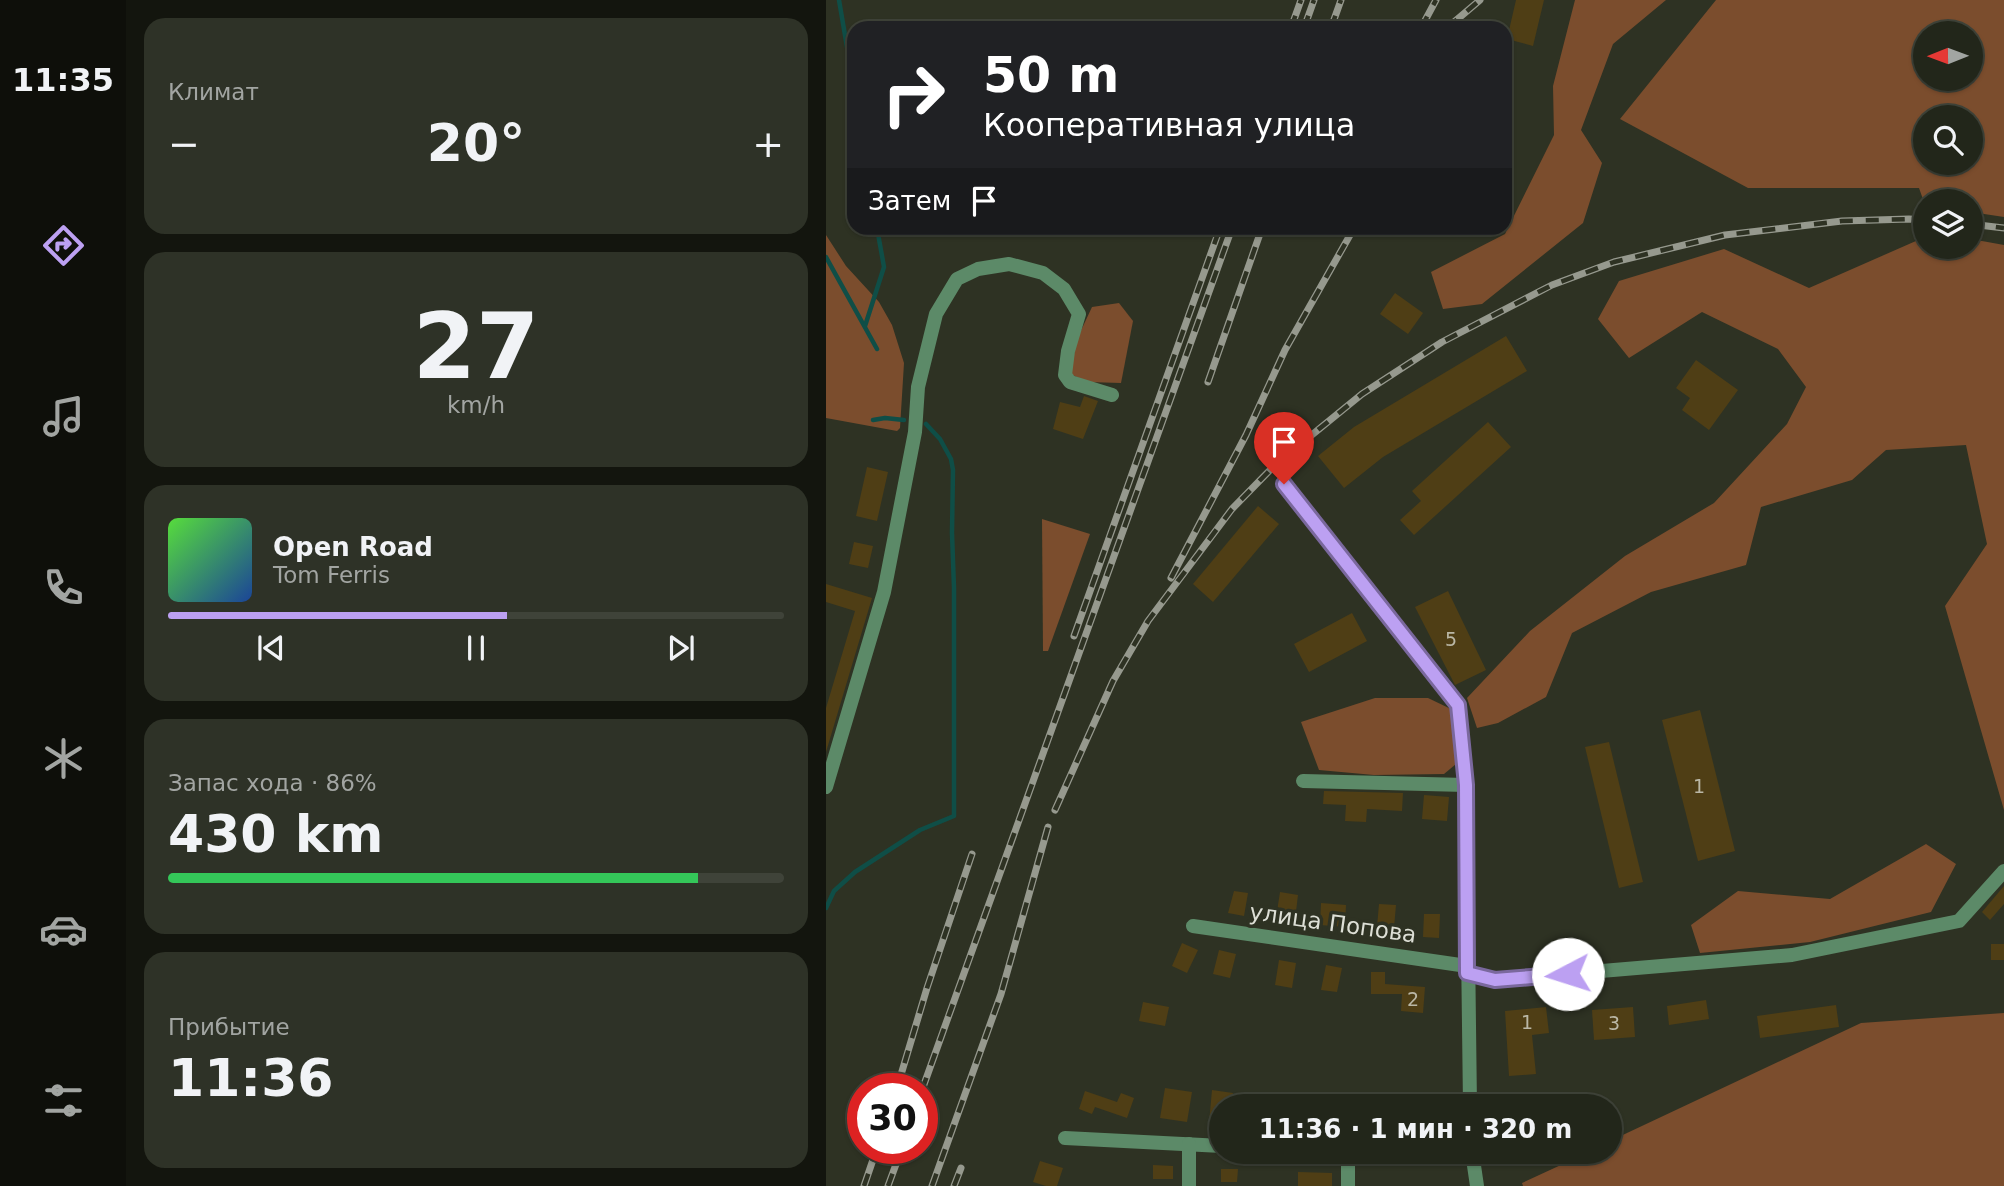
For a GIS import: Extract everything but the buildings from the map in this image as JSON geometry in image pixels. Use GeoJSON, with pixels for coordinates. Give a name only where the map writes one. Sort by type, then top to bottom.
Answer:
{"type":"FeatureCollection","features":[{"type":"Feature","properties":{"kind":"street"},"geometry":{"type":"LineString","coordinates":[[826,787],[884,592],[915,432],[918,387],[936,314],[957,279],[978,269],[1009,264],[1044,273],[1064,289],[1079,314],[1068,351],[1065,375],[1070,382],[1112,395]]}},
{"type":"Feature","properties":{"kind":"street"},"geometry":{"type":"LineString","coordinates":[[1284,484],[1458,705],[1466,785],[1470,1094]]}},
{"type":"Feature","properties":{"kind":"street"},"geometry":{"type":"LineString","coordinates":[[1303,781],[1466,785]]}},
{"type":"Feature","properties":{"kind":"street","name":"улица Попова"},"geometry":{"type":"LineString","coordinates":[[1193,926],[1467,969],[1495,980],[1793,955],[1959,921],[2004,871]]}},
{"type":"Feature","properties":{"kind":"street"},"geometry":{"type":"LineString","coordinates":[[1065,1138],[1209,1145]]}},
{"type":"Feature","properties":{"kind":"street"},"geometry":{"type":"LineString","coordinates":[[1189,1144],[1189,1186]]}},
{"type":"Feature","properties":{"kind":"street"},"geometry":{"type":"LineString","coordinates":[[1348,1164],[1348,1186]]}},
{"type":"Feature","properties":{"kind":"street"},"geometry":{"type":"LineString","coordinates":[[1474,1164],[1477,1186]]}},
{"type":"Feature","properties":{"kind":"shaded area"},"geometry":{"type":"Polygon","coordinates":[[[1575,0],[1666,0],[1613,44],[1581,130],[1602,163],[1583,223],[1482,304],[1443,309],[1431,272],[1503,235],[1512,235],[1512,220],[1554,135],[1553,86],[1575,0]]]}},
{"type":"Feature","properties":{"kind":"shaded area"},"geometry":{"type":"Polygon","coordinates":[[[1716,0],[2004,0],[2004,217],[1983,214],[1983,189],[1748,188],[1620,119],[1716,0]]]}},
{"type":"Feature","properties":{"kind":"shaded area"},"geometry":{"type":"Polygon","coordinates":[[[826,235],[846,266],[879,302],[892,325],[904,363],[900,428],[897,431],[826,418],[826,235]]]}},
{"type":"Feature","properties":{"kind":"shaded area"},"geometry":{"type":"Polygon","coordinates":[[[1983,241],[2004,245],[2004,810],[1945,606],[1987,544],[1966,445],[1886,450],[1852,480],[1761,507],[1746,565],[1651,592],[1572,633],[1546,697],[1498,723],[1477,728],[1467,698],[1530,631],[1625,556],[1714,503],[1787,424],[1806,387],[1778,349],[1702,312],[1629,358],[1598,319],[1619,281],[1724,249],[1809,288],[1913,242],[1913,259],[1983,259],[1983,241]]]}},
{"type":"Feature","properties":{"kind":"shaded area"},"geometry":{"type":"Polygon","coordinates":[[[1119,303],[1133,321],[1121,383],[1088,382],[1070,374],[1077,339],[1092,307],[1119,303]]]}},
{"type":"Feature","properties":{"kind":"shaded area"},"geometry":{"type":"Polygon","coordinates":[[[1042,519],[1090,534],[1048,651],[1043,651],[1042,519]]]}},
{"type":"Feature","properties":{"kind":"shaded area"},"geometry":{"type":"Polygon","coordinates":[[[1375,698],[1428,698],[1453,710],[1456,764],[1444,774],[1374,775],[1319,770],[1301,722],[1375,698]]]}},
{"type":"Feature","properties":{"kind":"shaded area"},"geometry":{"type":"Polygon","coordinates":[[[1926,844],[1956,864],[1931,912],[1810,942],[1700,953],[1691,925],[1738,891],[1830,899],[1926,844]]]}},
{"type":"Feature","properties":{"kind":"shaded area"},"geometry":{"type":"Polygon","coordinates":[[[2004,1013],[2004,1186],[1523,1186],[1522,1183],[1563,1164],[1622,1164],[1622,1135],[1861,1023],[2004,1013]]]}},
{"type":"Feature","properties":{"kind":"waterway"},"geometry":{"type":"LineString","coordinates":[[839,0],[847,47]]}},
{"type":"Feature","properties":{"kind":"waterway"},"geometry":{"type":"LineString","coordinates":[[865,326],[884,267],[878,235]]}},
{"type":"Feature","properties":{"kind":"waterway"},"geometry":{"type":"LineString","coordinates":[[826,257],[877,349]]}},
{"type":"Feature","properties":{"kind":"waterway"},"geometry":{"type":"LineString","coordinates":[[873,420],[904,420]]}},
{"type":"Feature","properties":{"kind":"waterway"},"geometry":{"type":"LineString","coordinates":[[826,908],[834,891],[855,872],[920,830],[954,816],[953,470],[951,459],[940,439],[926,424]]}},
{"type":"Feature","properties":{"kind":"railway"},"geometry":{"type":"LineString","coordinates":[[1294,21],[1301,0]]}},
{"type":"Feature","properties":{"kind":"railway"},"geometry":{"type":"LineString","coordinates":[[1306,21],[1314,0]]}},
{"type":"Feature","properties":{"kind":"railway"},"geometry":{"type":"LineString","coordinates":[[1334,21],[1341,0]]}},
{"type":"Feature","properties":{"kind":"railway"},"geometry":{"type":"LineString","coordinates":[[1425,21],[1436,0]]}},
{"type":"Feature","properties":{"kind":"railway"},"geometry":{"type":"LineString","coordinates":[[1455,21],[1480,0]]}},
{"type":"Feature","properties":{"kind":"railway"},"geometry":{"type":"LineString","coordinates":[[1055,810],[1113,681],[1148,621],[1232,509],[1275,465],[1362,394],[1442,342],[1552,285],[1614,262],[1725,235],[1842,221],[1913,219]]}},
{"type":"Feature","properties":{"kind":"railway"},"geometry":{"type":"LineString","coordinates":[[1983,226],[2004,228]]}},
{"type":"Feature","properties":{"kind":"railway"},"geometry":{"type":"LineString","coordinates":[[1074,636],[1217,235]]}},
{"type":"Feature","properties":{"kind":"railway"},"geometry":{"type":"LineString","coordinates":[[928,1073],[1229,235]]}},
{"type":"Feature","properties":{"kind":"railway"},"geometry":{"type":"LineString","coordinates":[[1208,382],[1260,235]]}},
{"type":"Feature","properties":{"kind":"railway"},"geometry":{"type":"LineString","coordinates":[[1171,578],[1246,435],[1285,350],[1350,235]]}},
{"type":"Feature","properties":{"kind":"railway"},"geometry":{"type":"LineString","coordinates":[[932,1186],[1001,994],[1048,827]]}},
{"type":"Feature","properties":{"kind":"railway"},"geometry":{"type":"LineString","coordinates":[[902,1073],[972,854]]}},
{"type":"Feature","properties":{"kind":"railway"},"geometry":{"type":"LineString","coordinates":[[864,1186],[872,1164]]}},
{"type":"Feature","properties":{"kind":"railway"},"geometry":{"type":"LineString","coordinates":[[888,1186],[896,1164]]}},
{"type":"Feature","properties":{"kind":"railway"},"geometry":{"type":"LineString","coordinates":[[954,1186],[961,1168]]}},
{"type":"Feature","properties":{"kind":"route"},"geometry":{"type":"LineString","coordinates":[[1284,484],[1458,705],[1466,785],[1467,973],[1495,980],[1568,974]]}}]}
